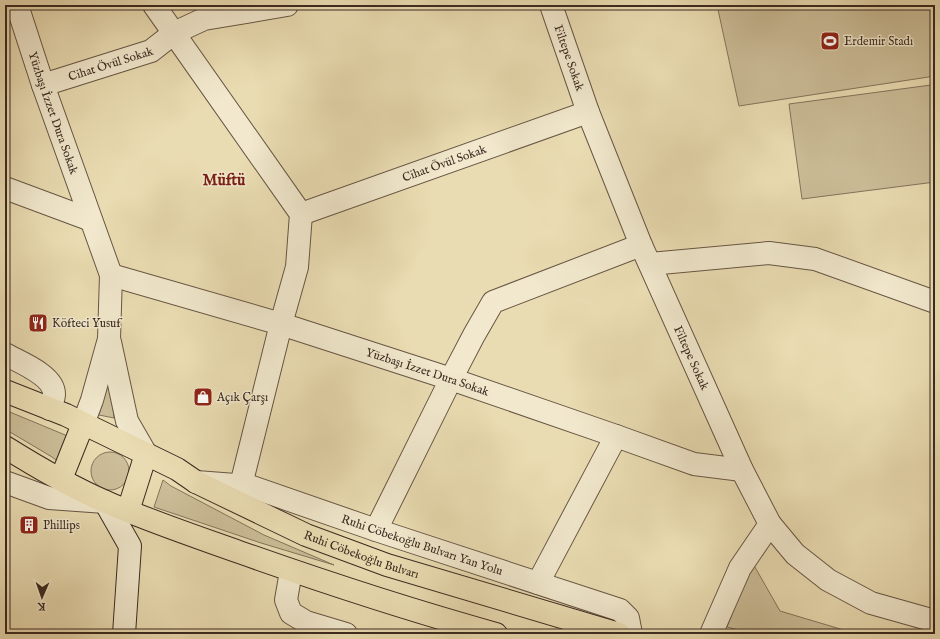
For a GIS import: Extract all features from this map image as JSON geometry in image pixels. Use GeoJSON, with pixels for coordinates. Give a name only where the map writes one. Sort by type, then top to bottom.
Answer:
{"type":"FeatureCollection","features":[{"type":"Feature","properties":{"kind":"main road","name":"Ruhi Cöbekoğlu Bulvarı"},"geometry":{"type":"LineString","coordinates":[[5,391],[50,409],[146,454],[196,482],[306,535],[387,565],[619,634]]}},
{"type":"Feature","properties":{"kind":"main road"},"geometry":{"type":"LineString","coordinates":[[61,479],[83,424]]}},
{"type":"Feature","properties":{"kind":"main road"},"geometry":{"type":"LineString","coordinates":[[5,447],[35,466],[105,502],[179,531],[291,571],[442,619],[496,634]]}},
{"type":"Feature","properties":{"kind":"main road"},"geometry":{"type":"LineString","coordinates":[[128,511],[146,454]]}},
{"type":"Feature","properties":{"kind":"street","name":"Yüzbaşı İzzet Dura Sokak"},"geometry":{"type":"LineString","coordinates":[[17,5],[43,85],[111,275],[109,339],[92,400],[83,424]]}},
{"type":"Feature","properties":{"kind":"street"},"geometry":{"type":"LineString","coordinates":[[154,5],[301,214],[297,267],[281,324],[241,485]]}},
{"type":"Feature","properties":{"kind":"street","name":"Cihat Övül Sokak"},"geometry":{"type":"LineString","coordinates":[[43,85],[151,51],[174,33],[204,19],[287,5]]}},
{"type":"Feature","properties":{"kind":"street","name":"Filtepe Sokak"},"geometry":{"type":"LineString","coordinates":[[551,5],[588,112],[646,254],[742,470],[770,524],[795,554],[828,580],[871,603],[935,620]]}},
{"type":"Feature","properties":{"kind":"street","name":"Cihat Övül Sokak"},"geometry":{"type":"LineString","coordinates":[[301,214],[588,112]]}},
{"type":"Feature","properties":{"kind":"street"},"geometry":{"type":"LineString","coordinates":[[5,188],[91,220]]}},
{"type":"Feature","properties":{"kind":"street"},"geometry":{"type":"LineString","coordinates":[[376,530],[451,379],[493,302],[646,254],[769,253],[814,259],[935,302]]}},
{"type":"Feature","properties":{"kind":"street","name":"Yüzbaşı İzzet Dura Sokak"},"geometry":{"type":"LineString","coordinates":[[111,275],[281,324],[451,379],[694,464],[742,470]]}},
{"type":"Feature","properties":{"kind":"street","name":"Yüzbaşı İzzet Dura Sokak"},"geometry":{"type":"LineString","coordinates":[[109,339],[127,421],[146,454]]}},
{"type":"Feature","properties":{"kind":"street"},"geometry":{"type":"LineString","coordinates":[[5,354],[44,377],[50,383],[54,394],[50,409]]}},
{"type":"Feature","properties":{"kind":"street"},"geometry":{"type":"LineString","coordinates":[[538,583],[616,436]]}},
{"type":"Feature","properties":{"kind":"street"},"geometry":{"type":"LineString","coordinates":[[5,482],[49,498],[105,502],[130,546],[124,634]]}},
{"type":"Feature","properties":{"kind":"street","name":"Ruhi Cöbekoğlu Bulvarı Yan Yolu"},"geometry":{"type":"LineString","coordinates":[[196,482],[249,486],[376,530],[620,610],[628,618],[631,634]]}},
{"type":"Feature","properties":{"kind":"street"},"geometry":{"type":"LineString","coordinates":[[711,634],[740,568],[770,524]]}},
{"type":"Feature","properties":{"kind":"street"},"geometry":{"type":"LineString","coordinates":[[291,571],[286,600],[291,613],[306,622],[346,634]]}},
{"type":"Feature","properties":{"kind":"shaded area","name":"Erdemir Stadı"},"geometry":{"type":"Polygon","coordinates":[[[717,5],[935,5],[935,76],[739,106],[717,5]]]}},
{"type":"Feature","properties":{"kind":"shaded area"},"geometry":{"type":"Polygon","coordinates":[[[931,85],[935,116],[935,182],[802,199],[789,104],[931,85]]]}},
{"type":"Feature","properties":{"kind":"shaded area"},"geometry":{"type":"Polygon","coordinates":[[[109,369],[114,418],[99,415],[109,369]]]}},
{"type":"Feature","properties":{"kind":"shaded area"},"geometry":{"type":"Polygon","coordinates":[[[5,410],[70,437],[60,463],[5,429],[5,410]]]}},
{"type":"Feature","properties":{"kind":"shaded area"},"geometry":{"type":"Polygon","coordinates":[[[110,452],[120,455],[126,461],[129,471],[126,481],[120,487],[110,490],[100,487],[94,481],[91,471],[94,461],[100,455],[110,452]]]}},
{"type":"Feature","properties":{"kind":"shaded area"},"geometry":{"type":"Polygon","coordinates":[[[163,480],[171,486],[264,535],[334,565],[261,543],[154,507],[163,480]]]}},
{"type":"Feature","properties":{"kind":"shaded area"},"geometry":{"type":"Polygon","coordinates":[[[752,562],[780,611],[857,634],[753,634],[727,627],[752,562]]]}},
{"type":"Feature","properties":{"kind":"place","name":"Erdemir Stadı"},"geometry":{"type":"Point","coordinates":[830,41]}},
{"type":"Feature","properties":{"kind":"place","name":"Köfteci Yusuf"},"geometry":{"type":"Point","coordinates":[38,323]}},
{"type":"Feature","properties":{"kind":"place","name":"Açık Çarşı"},"geometry":{"type":"Point","coordinates":[203,397]}},
{"type":"Feature","properties":{"kind":"place","name":"Phillips"},"geometry":{"type":"Point","coordinates":[29,525]}},
{"type":"Feature","properties":{"kind":"district","name":"Müftü"},"geometry":{"type":"Point","coordinates":[224,179]}}]}
